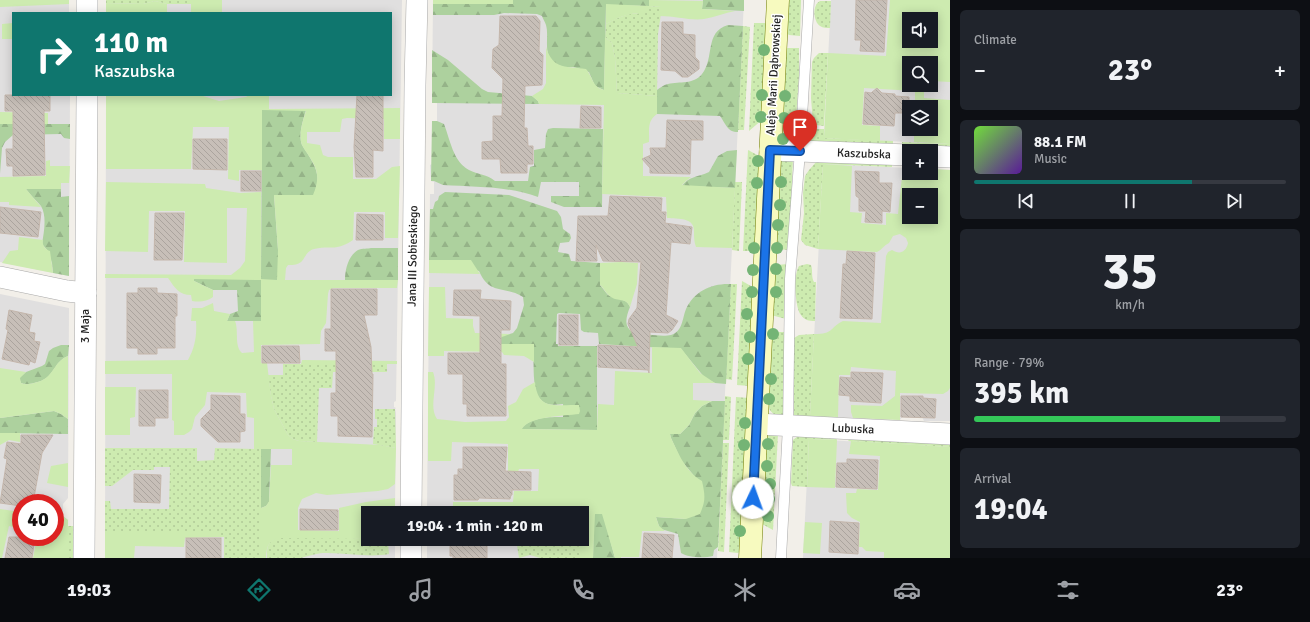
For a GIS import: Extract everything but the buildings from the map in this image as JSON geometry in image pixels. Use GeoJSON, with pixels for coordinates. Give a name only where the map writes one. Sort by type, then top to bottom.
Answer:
{"type":"FeatureCollection","features":[{"type":"Feature","properties":{"kind":"street"},"geometry":{"type":"LineString","coordinates":[[87,12],[88,0]]}},
{"type":"Feature","properties":{"kind":"street","name":"Jana III Sobieskiego"},"geometry":{"type":"LineString","coordinates":[[411,506],[417,0]]}},
{"type":"Feature","properties":{"kind":"street","name":"Aleja Marii Dąbrowskiej"},"geometry":{"type":"LineString","coordinates":[[750,558],[778,0]]}},
{"type":"Feature","properties":{"kind":"street","name":"3 Maja"},"geometry":{"type":"LineString","coordinates":[[84,558],[87,96]]}},
{"type":"Feature","properties":{"kind":"street","name":"Kaszubska"},"geometry":{"type":"LineString","coordinates":[[770,150],[902,156]]}},
{"type":"Feature","properties":{"kind":"street"},"geometry":{"type":"LineString","coordinates":[[938,156],[950,157]]}},
{"type":"Feature","properties":{"kind":"street"},"geometry":{"type":"LineString","coordinates":[[0,277],[67,291],[86,292]]}},
{"type":"Feature","properties":{"kind":"street","name":"Lubuska"},"geometry":{"type":"LineString","coordinates":[[756,424],[950,434]]}},
{"type":"Feature","properties":{"kind":"street"},"geometry":{"type":"LineString","coordinates":[[411,546],[411,558]]}},
{"type":"Feature","properties":{"kind":"lane"},"geometry":{"type":"LineString","coordinates":[[781,558],[788,426],[789,306],[809,0]]}},
{"type":"Feature","properties":{"kind":"shaded area"},"geometry":{"type":"Polygon","coordinates":[[[0,0],[69,0],[69,12],[12,12],[12,96],[70,96],[69,276],[0,262],[0,0]]]}},
{"type":"Feature","properties":{"kind":"shaded area"},"geometry":{"type":"Polygon","coordinates":[[[106,0],[402,0],[396,401],[394,402],[394,407],[396,408],[395,506],[361,506],[361,546],[395,546],[395,558],[105,558],[106,96],[392,96],[392,12],[106,12],[106,0]]]}},
{"type":"Feature","properties":{"kind":"shaded area"},"geometry":{"type":"Polygon","coordinates":[[[433,0],[744,0],[717,558],[427,558],[427,546],[589,546],[589,506],[427,506],[430,194],[434,194],[434,182],[431,181],[430,165],[432,164],[432,121],[437,121],[437,103],[432,103],[433,0]]]}},
{"type":"Feature","properties":{"kind":"shaded area"},"geometry":{"type":"Polygon","coordinates":[[[831,0],[950,0],[950,144],[824,138],[831,0]]]}},
{"type":"Feature","properties":{"kind":"shaded area"},"geometry":{"type":"Polygon","coordinates":[[[823,164],[902,168],[902,180],[938,180],[938,169],[950,170],[950,421],[924,421],[922,417],[902,417],[900,420],[810,416],[823,164]]]}},
{"type":"Feature","properties":{"kind":"shaded area"},"geometry":{"type":"Polygon","coordinates":[[[0,294],[69,308],[68,498],[64,503],[64,494],[12,494],[12,546],[64,546],[64,517],[68,520],[68,558],[0,558],[0,294]]]}},
{"type":"Feature","properties":{"kind":"shaded area"},"geometry":{"type":"Polygon","coordinates":[[[809,439],[950,447],[950,558],[803,558],[809,439]]]}},
{"type":"Feature","properties":{"kind":"green space"},"geometry":{"type":"Polygon","coordinates":[[[0,0],[69,0],[69,4],[0,7],[0,0]]]}},
{"type":"Feature","properties":{"kind":"green space"},"geometry":{"type":"Polygon","coordinates":[[[106,0],[191,0],[191,4],[167,4],[155,1],[143,4],[106,3],[106,0]]]}},
{"type":"Feature","properties":{"kind":"green space"},"geometry":{"type":"Polygon","coordinates":[[[191,0],[222,0],[222,12],[191,12],[191,0]]]}},
{"type":"Feature","properties":{"kind":"green space"},"geometry":{"type":"Polygon","coordinates":[[[433,0],[513,0],[513,4],[433,4],[433,0]]]}},
{"type":"Feature","properties":{"kind":"green space"},"geometry":{"type":"Polygon","coordinates":[[[513,0],[649,0],[649,6],[606,5],[604,90],[595,86],[589,72],[573,67],[562,67],[550,59],[547,48],[547,30],[542,16],[537,14],[504,13],[494,15],[433,15],[433,4],[513,4],[513,0]]]}},
{"type":"Feature","properties":{"kind":"green space"},"geometry":{"type":"Polygon","coordinates":[[[649,0],[703,1],[702,9],[735,11],[699,19],[660,16],[661,7],[649,6],[649,0]]]}},
{"type":"Feature","properties":{"kind":"green space"},"geometry":{"type":"Polygon","coordinates":[[[703,0],[744,0],[744,11],[702,9],[703,0]]]}},
{"type":"Feature","properties":{"kind":"green space"},"geometry":{"type":"Polygon","coordinates":[[[787,0],[801,0],[800,36],[789,35],[785,32],[787,0]]]}},
{"type":"Feature","properties":{"kind":"green space"},"geometry":{"type":"Polygon","coordinates":[[[890,0],[950,0],[950,82],[938,81],[938,56],[902,56],[902,90],[864,88],[862,125],[880,126],[880,141],[824,138],[828,53],[886,56],[890,0]]]}},
{"type":"Feature","properties":{"kind":"green space"},"geometry":{"type":"Polygon","coordinates":[[[155,1],[167,4],[167,12],[106,12],[106,3],[143,4],[155,1]]]}},
{"type":"Feature","properties":{"kind":"green space"},"geometry":{"type":"Polygon","coordinates":[[[820,1],[831,1],[830,28],[821,27],[816,21],[814,13],[817,3],[820,1]]]}},
{"type":"Feature","properties":{"kind":"green space"},"geometry":{"type":"Polygon","coordinates":[[[606,4],[649,6],[649,10],[646,12],[630,14],[606,24],[606,4]]]}},
{"type":"Feature","properties":{"kind":"green space"},"geometry":{"type":"Polygon","coordinates":[[[649,6],[662,7],[658,34],[657,96],[617,93],[615,58],[612,43],[605,37],[606,24],[629,14],[637,14],[649,6]]]}},
{"type":"Feature","properties":{"kind":"green space"},"geometry":{"type":"Polygon","coordinates":[[[12,23],[12,39],[2,39],[2,24],[12,23]]]}},
{"type":"Feature","properties":{"kind":"green space"},"geometry":{"type":"Polygon","coordinates":[[[754,23],[765,23],[768,27],[763,119],[749,131],[754,23]]]}},
{"type":"Feature","properties":{"kind":"green space"},"geometry":{"type":"Polygon","coordinates":[[[728,25],[743,26],[738,132],[731,131],[725,125],[720,116],[657,114],[657,90],[666,84],[695,80],[702,74],[706,68],[713,39],[716,33],[721,28],[728,25]]]}},
{"type":"Feature","properties":{"kind":"green space"},"geometry":{"type":"Polygon","coordinates":[[[743,26],[750,27],[744,130],[738,130],[743,26]]]}},
{"type":"Feature","properties":{"kind":"green space"},"geometry":{"type":"Polygon","coordinates":[[[605,37],[612,43],[615,58],[617,93],[657,96],[657,114],[650,123],[649,142],[643,144],[643,176],[691,177],[682,185],[735,188],[732,248],[696,247],[694,240],[694,227],[689,221],[667,218],[666,197],[602,194],[604,105],[539,104],[538,101],[532,96],[543,89],[546,83],[546,47],[552,60],[556,63],[566,67],[586,69],[597,87],[604,90],[605,37]]]}},
{"type":"Feature","properties":{"kind":"green space"},"geometry":{"type":"Polygon","coordinates":[[[788,48],[799,48],[799,77],[794,144],[781,141],[784,50],[788,48]]]}},
{"type":"Feature","properties":{"kind":"green space"},"geometry":{"type":"Polygon","coordinates":[[[432,50],[448,60],[482,89],[488,92],[532,96],[538,101],[539,104],[432,103],[432,50]]]}},
{"type":"Feature","properties":{"kind":"green space"},"geometry":{"type":"Polygon","coordinates":[[[819,53],[828,53],[824,126],[813,123],[811,98],[812,62],[819,53]]]}},
{"type":"Feature","properties":{"kind":"green space"},"geometry":{"type":"Polygon","coordinates":[[[915,92],[924,92],[924,98],[950,100],[950,144],[914,142],[914,136],[938,136],[938,100],[915,100],[915,92]]]}},
{"type":"Feature","properties":{"kind":"green space"},"geometry":{"type":"Polygon","coordinates":[[[106,96],[203,96],[219,101],[248,96],[269,96],[269,109],[400,108],[400,139],[384,139],[384,119],[347,118],[342,119],[340,132],[307,132],[307,143],[320,145],[323,155],[328,157],[353,157],[353,179],[376,179],[392,167],[400,166],[398,238],[385,238],[385,212],[354,212],[353,240],[342,246],[320,248],[310,251],[299,263],[288,265],[286,268],[285,280],[398,280],[397,288],[333,288],[329,290],[328,294],[326,323],[321,331],[320,344],[261,345],[261,363],[267,363],[274,409],[288,435],[293,439],[299,441],[380,445],[396,448],[395,484],[388,489],[327,495],[316,493],[302,499],[298,508],[298,530],[339,531],[339,508],[395,498],[395,506],[361,506],[361,539],[277,538],[268,546],[266,558],[261,558],[261,508],[266,506],[269,501],[271,465],[292,465],[292,449],[254,449],[254,418],[247,417],[246,393],[207,392],[205,405],[195,417],[192,429],[184,435],[174,435],[174,421],[172,420],[172,374],[105,374],[105,361],[188,360],[194,346],[196,331],[196,321],[191,321],[192,308],[202,308],[213,303],[214,311],[230,314],[227,321],[235,321],[237,329],[237,342],[242,353],[254,352],[253,321],[261,321],[261,280],[194,279],[194,281],[213,290],[213,297],[205,301],[198,302],[192,301],[191,295],[180,292],[168,278],[105,278],[105,274],[231,275],[240,268],[245,261],[247,208],[227,208],[227,263],[184,262],[185,211],[149,211],[148,252],[105,251],[106,182],[205,184],[206,188],[240,193],[261,192],[261,279],[277,280],[278,250],[274,195],[313,195],[317,184],[316,170],[301,141],[301,128],[306,111],[262,110],[262,170],[239,170],[239,181],[228,179],[229,127],[193,127],[191,169],[106,169],[106,96]]]}},
{"type":"Feature","properties":{"kind":"green space"},"geometry":{"type":"Polygon","coordinates":[[[262,110],[306,110],[301,128],[301,141],[316,170],[317,184],[314,195],[274,195],[278,250],[278,280],[261,280],[261,321],[227,321],[230,314],[238,311],[237,290],[213,290],[194,281],[193,279],[261,279],[262,110]]]}},
{"type":"Feature","properties":{"kind":"green space"},"geometry":{"type":"Polygon","coordinates":[[[0,112],[48,113],[48,124],[0,124],[0,112]]]}},
{"type":"Feature","properties":{"kind":"green space"},"geometry":{"type":"Polygon","coordinates":[[[432,121],[437,121],[444,124],[450,143],[459,162],[472,172],[489,177],[495,181],[528,181],[530,167],[534,166],[534,150],[545,148],[548,129],[603,129],[602,207],[564,207],[551,202],[551,196],[579,196],[579,182],[541,182],[538,197],[527,193],[503,189],[443,185],[431,181],[432,121]]]}},
{"type":"Feature","properties":{"kind":"green space"},"geometry":{"type":"Polygon","coordinates":[[[0,124],[70,124],[70,139],[64,138],[61,134],[13,135],[5,142],[2,148],[0,174],[0,124]]]}},
{"type":"Feature","properties":{"kind":"green space"},"geometry":{"type":"Polygon","coordinates":[[[814,129],[824,129],[824,138],[893,141],[893,144],[810,142],[814,129]]]}},
{"type":"Feature","properties":{"kind":"green space"},"geometry":{"type":"Polygon","coordinates":[[[902,142],[950,144],[950,150],[938,149],[938,144],[902,144],[902,142]]]}},
{"type":"Feature","properties":{"kind":"green space"},"geometry":{"type":"Polygon","coordinates":[[[737,150],[735,188],[682,186],[691,178],[709,172],[718,156],[727,151],[737,150]]]}},
{"type":"Feature","properties":{"kind":"green space"},"geometry":{"type":"Polygon","coordinates":[[[748,150],[761,157],[757,251],[743,251],[748,150]]]}},
{"type":"Feature","properties":{"kind":"green space"},"geometry":{"type":"Polygon","coordinates":[[[793,158],[789,250],[775,249],[779,160],[793,158]]]}},
{"type":"Feature","properties":{"kind":"green space"},"geometry":{"type":"Polygon","coordinates":[[[50,160],[50,166],[70,166],[69,183],[61,183],[61,189],[26,189],[41,207],[9,205],[9,202],[0,202],[0,177],[46,176],[46,161],[50,160]]]}},
{"type":"Feature","properties":{"kind":"green space"},"geometry":{"type":"Polygon","coordinates":[[[817,161],[892,165],[892,167],[823,164],[818,249],[805,245],[801,240],[804,213],[803,193],[805,176],[817,161]]]}},
{"type":"Feature","properties":{"kind":"green space"},"geometry":{"type":"Polygon","coordinates":[[[823,164],[852,166],[850,212],[862,213],[861,223],[886,225],[886,213],[898,214],[902,177],[902,180],[938,180],[938,169],[950,170],[950,388],[943,394],[900,393],[900,420],[853,418],[851,405],[882,406],[895,396],[896,371],[851,367],[850,375],[839,375],[838,417],[810,416],[814,334],[828,332],[843,321],[881,323],[886,256],[888,252],[892,250],[902,252],[906,249],[908,243],[906,238],[900,234],[893,236],[889,243],[877,252],[818,249],[823,164]]]}},
{"type":"Feature","properties":{"kind":"green space"},"geometry":{"type":"Polygon","coordinates":[[[735,182],[742,182],[739,251],[732,250],[735,182]]]}},
{"type":"Feature","properties":{"kind":"green space"},"geometry":{"type":"Polygon","coordinates":[[[26,189],[61,189],[61,197],[69,196],[69,276],[53,273],[52,263],[48,251],[42,244],[44,234],[43,210],[26,189]]]}},
{"type":"Feature","properties":{"kind":"green space"},"geometry":{"type":"Polygon","coordinates":[[[445,192],[509,195],[557,211],[561,217],[563,229],[570,234],[571,238],[569,242],[560,243],[558,252],[569,254],[571,261],[600,263],[600,285],[608,295],[623,300],[628,304],[630,307],[626,322],[628,328],[634,333],[663,336],[675,333],[680,328],[686,309],[694,297],[704,289],[717,285],[731,284],[726,384],[715,383],[705,378],[681,349],[599,344],[598,333],[584,332],[581,330],[580,314],[559,313],[557,314],[556,344],[558,344],[558,346],[597,346],[597,430],[521,429],[529,422],[535,420],[563,417],[563,404],[548,404],[543,402],[538,396],[534,382],[534,344],[484,344],[499,337],[513,333],[517,328],[524,305],[523,297],[510,291],[493,287],[483,279],[479,271],[429,260],[430,209],[433,209],[439,196],[445,192]]]}},
{"type":"Feature","properties":{"kind":"green space"},"geometry":{"type":"Polygon","coordinates":[[[19,237],[43,240],[44,247],[50,251],[53,273],[2,263],[10,251],[18,250],[19,237]]]}},
{"type":"Feature","properties":{"kind":"green space"},"geometry":{"type":"Polygon","coordinates":[[[371,248],[398,248],[398,280],[345,280],[346,268],[349,259],[358,250],[371,248]]]}},
{"type":"Feature","properties":{"kind":"green space"},"geometry":{"type":"Polygon","coordinates":[[[429,260],[471,260],[480,274],[429,273],[429,260]]]}},
{"type":"Feature","properties":{"kind":"green space"},"geometry":{"type":"Polygon","coordinates":[[[600,263],[638,263],[637,284],[630,307],[626,302],[609,296],[600,285],[600,263]]]}},
{"type":"Feature","properties":{"kind":"green space"},"geometry":{"type":"Polygon","coordinates":[[[787,264],[786,319],[771,315],[773,268],[778,265],[787,264]]]}},
{"type":"Feature","properties":{"kind":"green space"},"geometry":{"type":"Polygon","coordinates":[[[807,264],[811,265],[813,280],[816,282],[815,321],[807,320],[802,317],[797,306],[796,299],[795,284],[797,270],[799,266],[807,264]]]}},
{"type":"Feature","properties":{"kind":"green space"},"geometry":{"type":"Polygon","coordinates":[[[742,281],[755,290],[750,386],[737,385],[742,281]]]}},
{"type":"Feature","properties":{"kind":"green space"},"geometry":{"type":"Polygon","coordinates":[[[731,284],[737,284],[732,380],[726,379],[731,284]]]}},
{"type":"Feature","properties":{"kind":"green space"},"geometry":{"type":"Polygon","coordinates":[[[429,287],[445,287],[446,318],[473,319],[475,333],[510,334],[484,344],[534,344],[534,362],[524,356],[504,355],[502,352],[444,351],[444,356],[428,356],[429,287]]]}},
{"type":"Feature","properties":{"kind":"green space"},"geometry":{"type":"Polygon","coordinates":[[[784,332],[785,389],[783,419],[771,412],[767,404],[770,333],[784,332]]]}},
{"type":"Feature","properties":{"kind":"green space"},"geometry":{"type":"Polygon","coordinates":[[[814,334],[810,416],[838,417],[838,421],[794,417],[794,338],[799,335],[814,334]]]}},
{"type":"Feature","properties":{"kind":"green space"},"geometry":{"type":"Polygon","coordinates":[[[61,345],[69,345],[68,356],[59,362],[46,378],[29,384],[21,383],[19,378],[26,372],[45,364],[49,351],[61,345]]]}},
{"type":"Feature","properties":{"kind":"green space"},"geometry":{"type":"Polygon","coordinates":[[[652,347],[681,348],[700,373],[715,383],[693,383],[693,400],[712,401],[702,406],[695,413],[689,425],[680,434],[670,434],[683,462],[696,477],[702,481],[704,498],[700,514],[686,519],[656,517],[659,526],[665,531],[642,531],[639,557],[615,558],[602,514],[595,514],[593,558],[579,558],[579,546],[589,546],[589,506],[453,506],[453,502],[513,502],[514,491],[538,491],[539,469],[519,469],[518,472],[508,471],[508,444],[452,442],[451,461],[428,461],[428,372],[433,372],[435,378],[433,408],[437,419],[465,422],[506,421],[509,417],[508,406],[516,402],[523,389],[535,382],[537,392],[544,402],[556,405],[579,405],[580,411],[579,414],[556,416],[532,421],[522,429],[597,430],[598,404],[614,405],[615,371],[652,373],[652,347]]]}},
{"type":"Feature","properties":{"kind":"green space"},"geometry":{"type":"Polygon","coordinates":[[[68,356],[68,419],[54,411],[0,418],[0,368],[26,372],[20,378],[21,383],[31,384],[46,378],[59,362],[68,356]]]}},
{"type":"Feature","properties":{"kind":"green space"},"geometry":{"type":"Polygon","coordinates":[[[302,360],[397,361],[397,364],[301,364],[302,360]]]}},
{"type":"Feature","properties":{"kind":"green space"},"geometry":{"type":"Polygon","coordinates":[[[283,364],[387,364],[387,372],[333,372],[332,388],[319,388],[317,442],[299,441],[288,435],[274,409],[271,396],[268,375],[283,375],[283,364]]]}},
{"type":"Feature","properties":{"kind":"green space"},"geometry":{"type":"Polygon","coordinates":[[[105,387],[136,387],[135,417],[130,418],[130,435],[105,435],[105,387]]]}},
{"type":"Feature","properties":{"kind":"green space"},"geometry":{"type":"Polygon","coordinates":[[[725,396],[731,397],[729,440],[723,440],[725,396]]]}},
{"type":"Feature","properties":{"kind":"green space"},"geometry":{"type":"Polygon","coordinates":[[[736,397],[749,398],[742,549],[738,553],[729,552],[736,397]]]}},
{"type":"Feature","properties":{"kind":"green space"},"geometry":{"type":"Polygon","coordinates":[[[712,401],[725,401],[718,547],[714,550],[713,556],[693,557],[681,553],[678,534],[661,529],[656,517],[686,519],[695,477],[681,460],[670,434],[680,434],[689,425],[695,413],[702,406],[712,401]]]}},
{"type":"Feature","properties":{"kind":"green space"},"geometry":{"type":"Polygon","coordinates":[[[375,409],[395,409],[396,448],[373,444],[374,427],[377,427],[375,409]]]}},
{"type":"Feature","properties":{"kind":"green space"},"geometry":{"type":"Polygon","coordinates":[[[54,411],[68,419],[68,434],[0,433],[0,418],[54,411]]]}},
{"type":"Feature","properties":{"kind":"green space"},"geometry":{"type":"Polygon","coordinates":[[[0,433],[20,433],[20,442],[9,440],[0,445],[0,433]]]}},
{"type":"Feature","properties":{"kind":"green space"},"geometry":{"type":"Polygon","coordinates":[[[778,433],[773,530],[760,523],[764,442],[768,435],[778,433]]]}},
{"type":"Feature","properties":{"kind":"green space"},"geometry":{"type":"Polygon","coordinates":[[[834,435],[837,440],[809,439],[807,487],[792,486],[793,440],[798,436],[834,435]]]}},
{"type":"Feature","properties":{"kind":"green space"},"geometry":{"type":"Polygon","coordinates":[[[852,436],[950,441],[950,447],[848,441],[852,436]]]}},
{"type":"Feature","properties":{"kind":"green space"},"geometry":{"type":"Polygon","coordinates":[[[809,439],[837,440],[835,488],[807,487],[809,439]]]}},
{"type":"Feature","properties":{"kind":"green space"},"geometry":{"type":"Polygon","coordinates":[[[851,441],[950,447],[950,558],[884,558],[884,552],[866,551],[862,547],[859,547],[860,522],[852,518],[847,513],[846,493],[856,493],[857,489],[878,490],[880,456],[849,454],[851,441]]]}},
{"type":"Feature","properties":{"kind":"green space"},"geometry":{"type":"Polygon","coordinates":[[[723,443],[729,443],[724,552],[718,551],[723,443]]]}},
{"type":"Feature","properties":{"kind":"green space"},"geometry":{"type":"Polygon","coordinates":[[[105,448],[197,448],[197,461],[214,460],[215,448],[261,449],[261,558],[224,558],[224,537],[221,537],[221,533],[105,533],[105,501],[110,501],[111,509],[169,509],[170,467],[154,467],[154,470],[133,470],[112,486],[105,486],[105,448]]]}},
{"type":"Feature","properties":{"kind":"green space"},"geometry":{"type":"Polygon","coordinates":[[[261,449],[271,449],[269,502],[266,506],[261,508],[261,449]]]}},
{"type":"Feature","properties":{"kind":"green space"},"geometry":{"type":"Polygon","coordinates":[[[68,463],[68,487],[47,483],[51,466],[68,463]]]}},
{"type":"Feature","properties":{"kind":"green space"},"geometry":{"type":"Polygon","coordinates":[[[0,509],[12,511],[12,527],[9,526],[2,558],[0,558],[0,509]]]}},
{"type":"Feature","properties":{"kind":"green space"},"geometry":{"type":"Polygon","coordinates":[[[594,514],[603,514],[615,558],[593,558],[594,514]]]}},
{"type":"Feature","properties":{"kind":"green space"},"geometry":{"type":"Polygon","coordinates":[[[64,517],[68,520],[68,558],[33,558],[35,546],[64,546],[64,517]]]}},
{"type":"Feature","properties":{"kind":"green space"},"geometry":{"type":"Polygon","coordinates":[[[805,522],[822,523],[820,554],[803,553],[805,522]]]}},
{"type":"Feature","properties":{"kind":"green space"},"geometry":{"type":"Polygon","coordinates":[[[68,526],[76,526],[75,558],[68,558],[68,526]]]}},
{"type":"Feature","properties":{"kind":"green space"},"geometry":{"type":"Polygon","coordinates":[[[105,533],[221,533],[221,537],[185,538],[184,547],[135,546],[134,558],[105,558],[105,533]]]}},
{"type":"Feature","properties":{"kind":"green space"},"geometry":{"type":"Polygon","coordinates":[[[277,537],[361,538],[361,546],[388,546],[389,554],[364,555],[322,553],[301,558],[267,558],[268,546],[271,541],[277,537]]]}},
{"type":"Feature","properties":{"kind":"green space"},"geometry":{"type":"Polygon","coordinates":[[[517,546],[579,546],[579,558],[540,558],[530,555],[519,558],[517,546]]]}},
{"type":"Feature","properties":{"kind":"route"},"geometry":{"type":"LineString","coordinates":[[753,498],[770,150],[800,151]]}}]}
